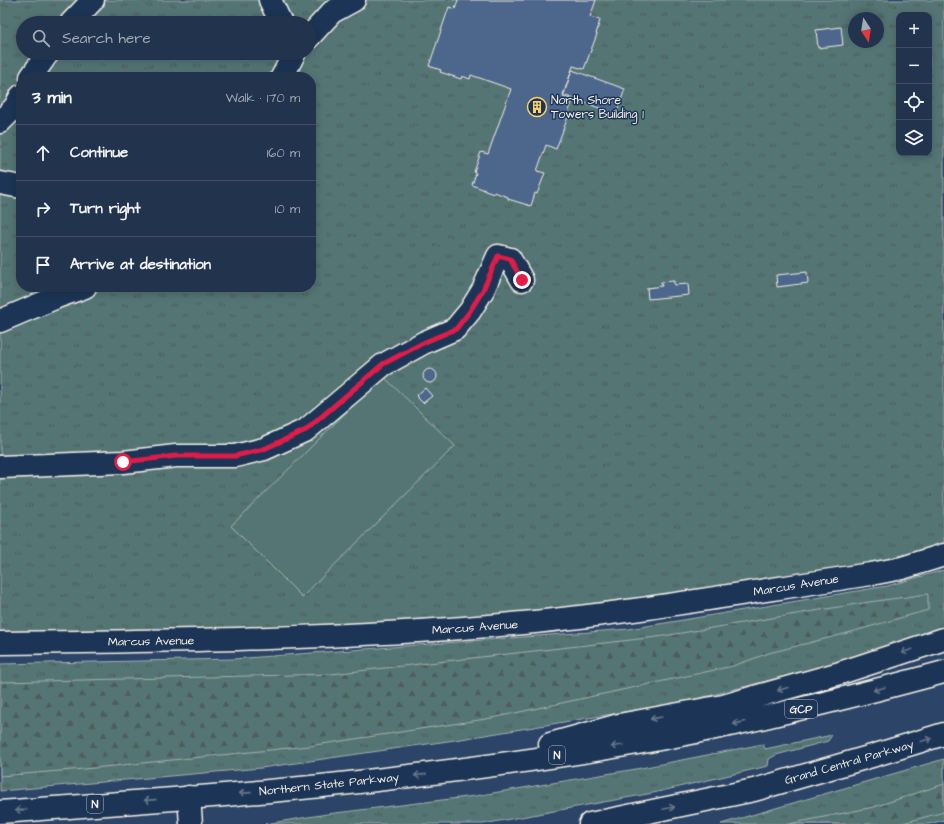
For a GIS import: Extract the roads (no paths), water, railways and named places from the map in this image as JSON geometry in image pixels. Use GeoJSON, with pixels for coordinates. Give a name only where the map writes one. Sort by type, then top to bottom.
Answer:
{"type":"FeatureCollection","features":[{"type":"Feature","properties":{"kind":"main road"},"geometry":{"type":"LineString","coordinates":[[78,16],[93,0]]}},
{"type":"Feature","properties":{"kind":"main road"},"geometry":{"type":"LineString","coordinates":[[270,0],[278,16]]}},
{"type":"Feature","properties":{"kind":"main road"},"geometry":{"type":"LineString","coordinates":[[316,29],[332,12],[354,0]]}},
{"type":"Feature","properties":{"kind":"main road"},"geometry":{"type":"LineString","coordinates":[[35,72],[43,60]]}},
{"type":"Feature","properties":{"kind":"main road"},"geometry":{"type":"LineString","coordinates":[[284,72],[290,60]]}},
{"type":"Feature","properties":{"kind":"main road"},"geometry":{"type":"LineString","coordinates":[[0,122],[16,105]]}},
{"type":"Feature","properties":{"kind":"main road"},"geometry":{"type":"LineString","coordinates":[[0,183],[16,187]]}},
{"type":"Feature","properties":{"kind":"main road"},"geometry":{"type":"LineString","coordinates":[[0,467],[123,462],[176,456],[235,456],[264,449],[306,430],[383,364],[425,342],[456,329],[470,311],[483,290],[498,256],[510,259],[522,280]]}},
{"type":"Feature","properties":{"kind":"main road"},"geometry":{"type":"LineString","coordinates":[[0,321],[71,292]]}},
{"type":"Feature","properties":{"kind":"main road","name":"Marcus Avenue"},"geometry":{"type":"LineString","coordinates":[[0,643],[388,634],[522,623],[620,612],[871,574],[902,568],[944,555]]}},
{"type":"Feature","properties":{"kind":"main road"},"geometry":{"type":"LineString","coordinates":[[459,770],[620,725],[723,706],[840,673],[944,639]]}},
{"type":"Feature","properties":{"kind":"main road","name":"GCP"},"geometry":{"type":"LineString","coordinates":[[656,740],[848,698],[944,672]]}},
{"type":"Feature","properties":{"kind":"main road","name":"Grand Central Parkway"},"geometry":{"type":"LineString","coordinates":[[590,824],[754,790],[944,734]]}},
{"type":"Feature","properties":{"kind":"main road","name":"Northern State Parkway"},"geometry":{"type":"LineString","coordinates":[[0,812],[326,786],[459,770],[656,740]]}},
{"type":"Feature","properties":{"kind":"main road"},"geometry":{"type":"LineString","coordinates":[[189,797],[191,824]]}},
{"type":"Feature","properties":{"kind":"place","name":"North Shore Towers Building 1"},"geometry":{"type":"Point","coordinates":[537,107]}}]}
